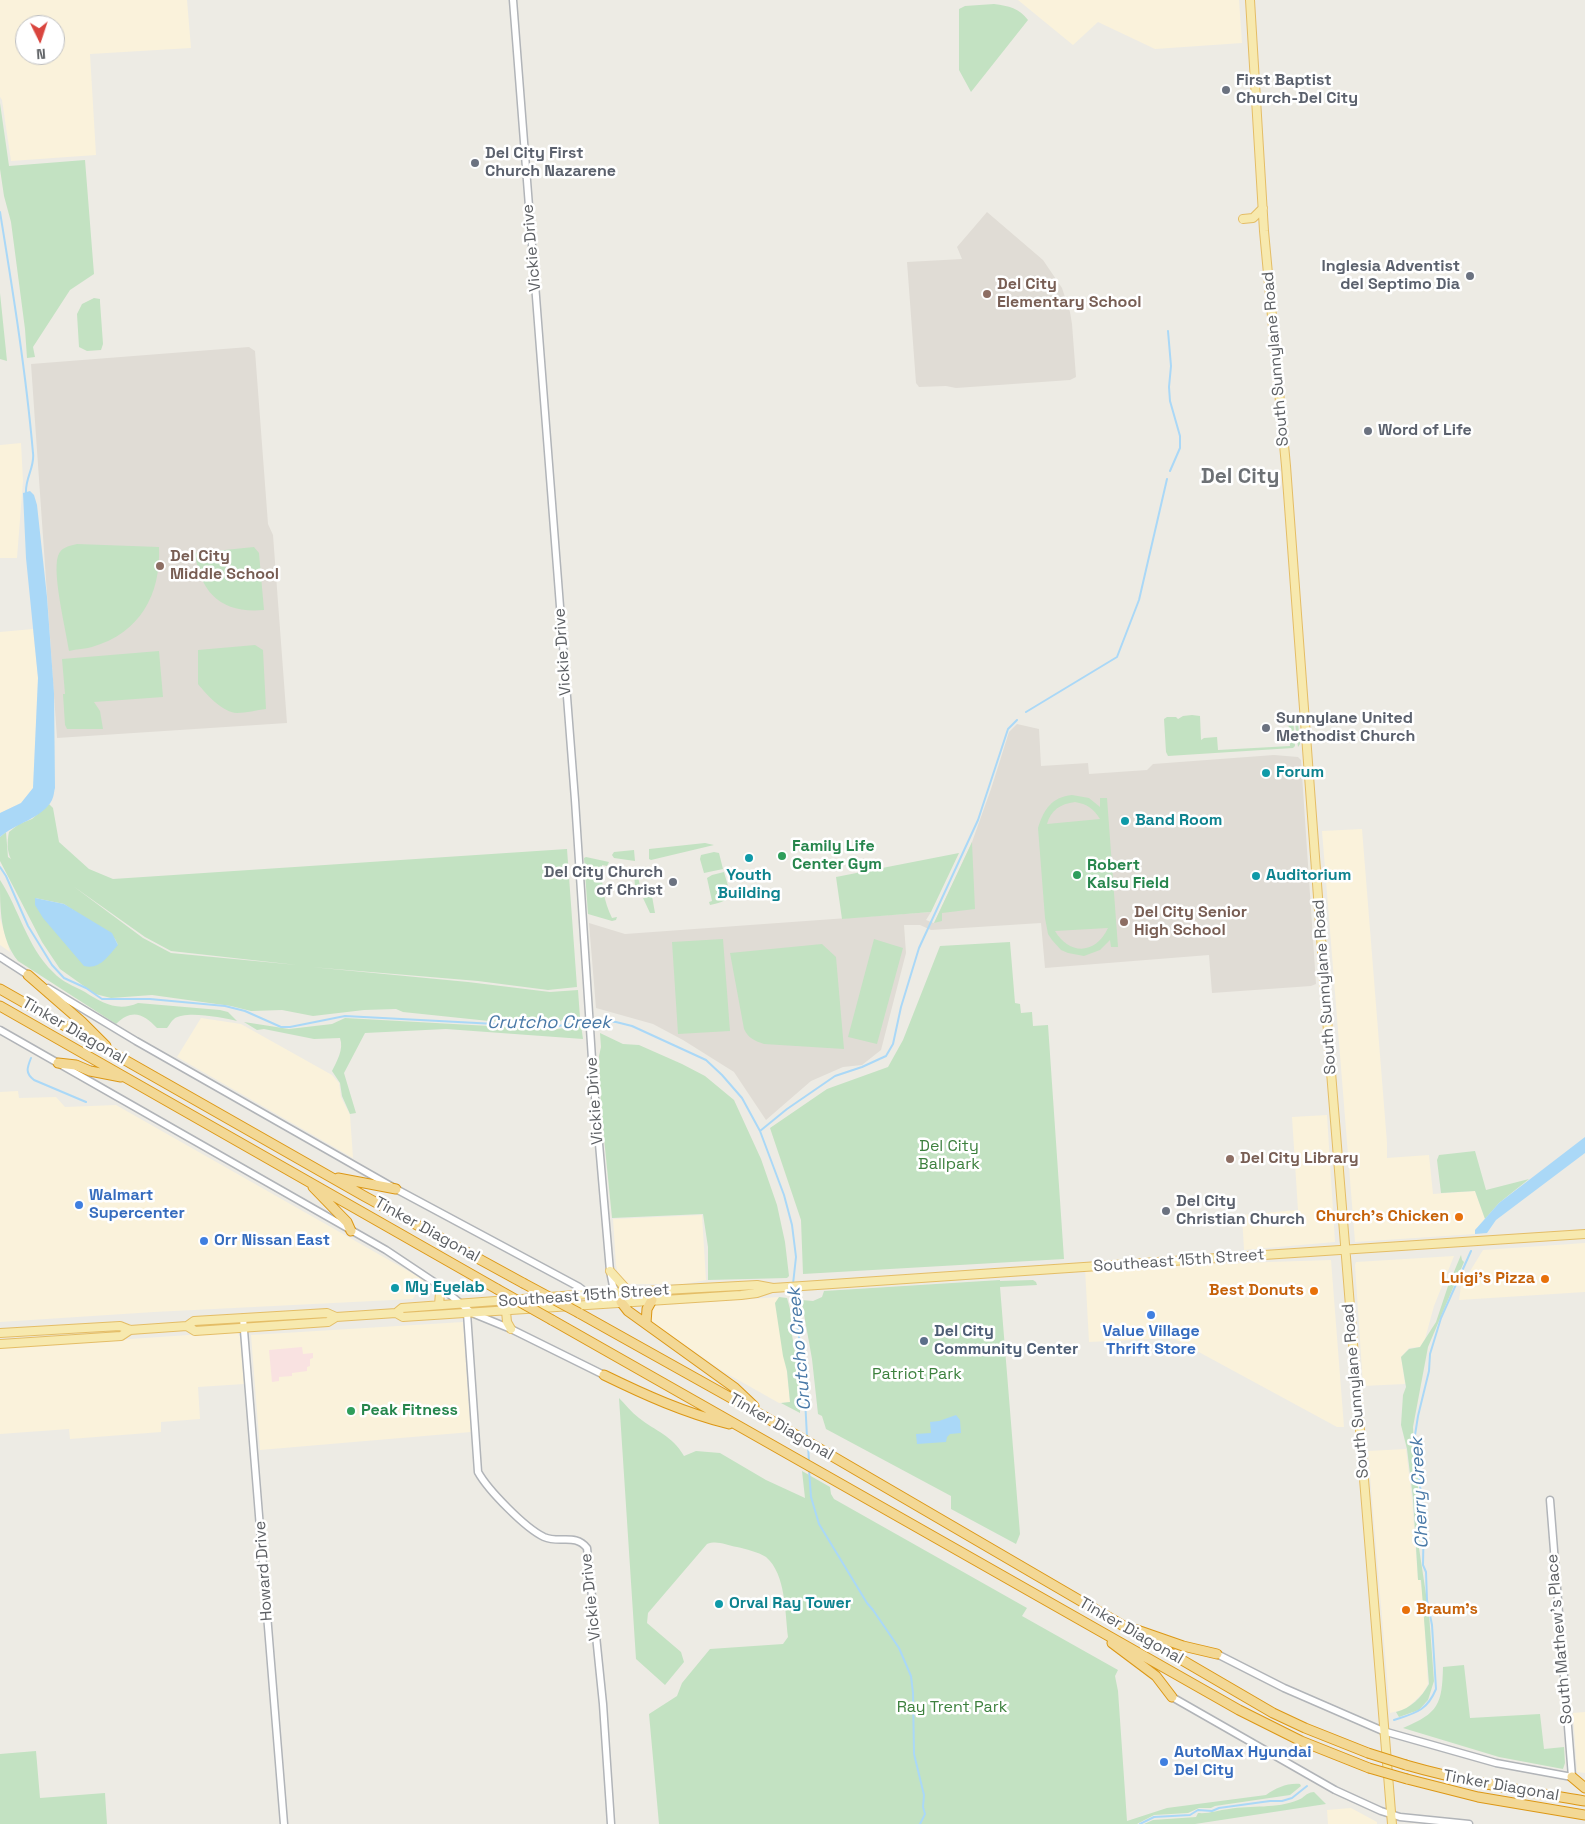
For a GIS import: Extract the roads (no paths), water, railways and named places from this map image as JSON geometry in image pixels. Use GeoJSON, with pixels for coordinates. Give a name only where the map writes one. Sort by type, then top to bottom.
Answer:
{"type":"FeatureCollection","features":[{"type":"Feature","properties":{"kind":"highway"},"geometry":{"type":"LineString","coordinates":[[28,975],[82,1022],[115,1055]]}},
{"type":"Feature","properties":{"kind":"highway","name":"Tinker Diagonal"},"geometry":{"type":"LineString","coordinates":[[0,989],[330,1176],[795,1434],[1273,1713],[1368,1753],[1406,1765],[1445,1776],[1585,1801]]}},
{"type":"Feature","properties":{"kind":"highway","name":"Tinker Diagonal"},"geometry":{"type":"LineString","coordinates":[[0,1006],[1266,1724],[1301,1741],[1370,1768],[1407,1779],[1478,1797],[1585,1815]]}},
{"type":"Feature","properties":{"kind":"highway"},"geometry":{"type":"LineString","coordinates":[[58,1063],[76,1065],[90,1071],[130,1079]]}},
{"type":"Feature","properties":{"kind":"highway"},"geometry":{"type":"LineString","coordinates":[[330,1176],[396,1189]]}},
{"type":"Feature","properties":{"kind":"highway"},"geometry":{"type":"LineString","coordinates":[[304,1178],[347,1222],[351,1231]]}},
{"type":"Feature","properties":{"kind":"highway"},"geometry":{"type":"LineString","coordinates":[[646,1323],[647,1308],[652,1300]]}},
{"type":"Feature","properties":{"kind":"highway"},"geometry":{"type":"LineString","coordinates":[[621,1302],[628,1311],[735,1388],[765,1417]]}},
{"type":"Feature","properties":{"kind":"highway"},"geometry":{"type":"LineString","coordinates":[[604,1375],[671,1406],[703,1417],[740,1426]]}},
{"type":"Feature","properties":{"kind":"highway"},"geometry":{"type":"LineString","coordinates":[[1084,1622],[1158,1678],[1172,1697]]}},
{"type":"Feature","properties":{"kind":"highway"},"geometry":{"type":"LineString","coordinates":[[1118,1624],[1184,1646],[1217,1654]]}},
{"type":"Feature","properties":{"kind":"highway"},"geometry":{"type":"LineString","coordinates":[[1572,1777],[1585,1788]]}},
{"type":"Feature","properties":{"kind":"main road","name":"South Sunnylane Road"},"geometry":{"type":"LineString","coordinates":[[1250,0],[1263,208],[1286,461],[1345,1249],[1392,1824]]}},
{"type":"Feature","properties":{"kind":"main road"},"geometry":{"type":"LineString","coordinates":[[1242,219],[1253,218],[1263,208]]}},
{"type":"Feature","properties":{"kind":"main road","name":"Southeast 15th Street"},"geometry":{"type":"LineString","coordinates":[[3,1333],[120,1326],[130,1330],[187,1326],[194,1321],[327,1313],[336,1317],[396,1313],[403,1317],[506,1311],[600,1303],[741,1295],[773,1288],[823,1284],[1585,1234]]}},
{"type":"Feature","properties":{"kind":"main road"},"geometry":{"type":"LineString","coordinates":[[610,1271],[630,1292]]}},
{"type":"Feature","properties":{"kind":"main road"},"geometry":{"type":"LineString","coordinates":[[437,1284],[440,1292],[439,1305]]}},
{"type":"Feature","properties":{"kind":"main road"},"geometry":{"type":"LineString","coordinates":[[741,1285],[741,1295]]}},
{"type":"Feature","properties":{"kind":"main road","name":"Southeast 15th Street"},"geometry":{"type":"LineString","coordinates":[[396,1313],[402,1308],[588,1294],[741,1285],[773,1288]]}},
{"type":"Feature","properties":{"kind":"main road"},"geometry":{"type":"LineString","coordinates":[[697,1289],[697,1298]]}},
{"type":"Feature","properties":{"kind":"main road"},"geometry":{"type":"LineString","coordinates":[[506,1311],[507,1322],[511,1329]]}},
{"type":"Feature","properties":{"kind":"main road","name":"Southeast 15th Street"},"geometry":{"type":"LineString","coordinates":[[187,1326],[195,1331],[328,1322],[336,1317]]}},
{"type":"Feature","properties":{"kind":"main road","name":"Southeast 15th Street"},"geometry":{"type":"LineString","coordinates":[[4,1343],[121,1336],[130,1330]]}},
{"type":"Feature","properties":{"kind":"main road"},"geometry":{"type":"LineString","coordinates":[[3,1333],[4,1343]]}},
{"type":"Feature","properties":{"kind":"street","name":"Vickie Drive"},"geometry":{"type":"LineString","coordinates":[[513,0],[575,800],[591,1046],[610,1271],[616,1293],[621,1302]]}},
{"type":"Feature","properties":{"kind":"street","name":"Tinker Diagonal"},"geometry":{"type":"LineString","coordinates":[[0,957],[136,1041],[396,1189],[558,1275],[600,1303]]}},
{"type":"Feature","properties":{"kind":"street"},"geometry":{"type":"LineString","coordinates":[[0,1030],[405,1262],[437,1284],[462,1304],[469,1313],[511,1329],[604,1375]]}},
{"type":"Feature","properties":{"kind":"street","name":"Vickie Drive"},"geometry":{"type":"LineString","coordinates":[[469,1313],[478,1472],[484,1484],[523,1521],[541,1534],[554,1540],[583,1542],[588,1548],[603,1704],[611,1824]]}},
{"type":"Feature","properties":{"kind":"street","name":"Howard Drive"},"geometry":{"type":"LineString","coordinates":[[243,1318],[284,1824]]}},
{"type":"Feature","properties":{"kind":"street","name":"South Mathew's Place"},"geometry":{"type":"LineString","coordinates":[[1550,1500],[1572,1777]]}},
{"type":"Feature","properties":{"kind":"street","name":"Tinker Diagonal"},"geometry":{"type":"LineString","coordinates":[[1217,1654],[1284,1688],[1383,1731],[1496,1763],[1572,1777]]}},
{"type":"Feature","properties":{"kind":"street"},"geometry":{"type":"LineString","coordinates":[[1172,1697],[1335,1790],[1391,1814],[1400,1817],[1469,1824]]}},
{"type":"Feature","properties":{"kind":"water"},"geometry":{"type":"Polygon","coordinates":[[[30,491],[34,495],[37,505],[47,597],[54,693],[55,788],[52,800],[42,812],[0,837],[0,813],[21,803],[33,788],[38,678],[26,558],[23,493],[30,491]]]}},
{"type":"Feature","properties":{"kind":"water"},"geometry":{"type":"Polygon","coordinates":[[[35,898],[64,904],[112,933],[118,945],[99,964],[90,967],[84,966],[43,918],[35,905],[35,898]]]}},
{"type":"Feature","properties":{"kind":"water"},"geometry":{"type":"Polygon","coordinates":[[[1585,1137],[1585,1153],[1496,1220],[1487,1233],[1475,1234],[1475,1230],[1499,1203],[1585,1137]]]}},
{"type":"Feature","properties":{"kind":"water"},"geometry":{"type":"Polygon","coordinates":[[[956,1415],[960,1420],[961,1433],[950,1434],[946,1442],[917,1444],[916,1434],[931,1433],[930,1422],[956,1415]]]}},
{"type":"Feature","properties":{"kind":"waterway"},"geometry":{"type":"LineString","coordinates":[[0,212],[23,363],[33,453],[33,463],[27,482],[26,493]]}},
{"type":"Feature","properties":{"kind":"waterway"},"geometry":{"type":"LineString","coordinates":[[1168,331],[1171,366],[1170,401],[1180,436],[1180,448],[1170,471]]}},
{"type":"Feature","properties":{"kind":"waterway"},"geometry":{"type":"LineString","coordinates":[[1026,712],[1117,657],[1139,600],[1167,479]]}},
{"type":"Feature","properties":{"kind":"waterway"},"geometry":{"type":"LineString","coordinates":[[760,1131],[787,1109],[835,1076],[886,1056],[893,1044],[901,1007],[919,948],[978,820],[1008,729],[1017,720]]}},
{"type":"Feature","properties":{"kind":"waterway","name":"Crutcho Creek"},"geometry":{"type":"LineString","coordinates":[[0,867],[6,876],[28,926],[52,965],[64,978],[86,988],[102,999],[150,999],[225,1006],[245,1011],[281,1027],[290,1027],[345,1016],[552,1027],[588,1021]]}},
{"type":"Feature","properties":{"kind":"waterway","name":"Crutcho Creek"},"geometry":{"type":"LineString","coordinates":[[592,1020],[616,1022],[632,1026],[706,1060],[742,1098],[760,1131],[784,1195],[792,1225],[796,1257],[793,1284]]}},
{"type":"Feature","properties":{"kind":"waterway"},"geometry":{"type":"LineString","coordinates":[[31,1058],[28,1070],[29,1075],[34,1080],[86,1102]]}},
{"type":"Feature","properties":{"kind":"waterway","name":"Cherry Creek"},"geometry":{"type":"LineString","coordinates":[[1394,1720],[1420,1710],[1429,1702],[1436,1689],[1432,1625],[1427,1600],[1426,1572],[1423,1565],[1424,1512],[1419,1480],[1420,1457],[1415,1435],[1429,1371],[1430,1354],[1441,1318],[1471,1251]]}},
{"type":"Feature","properties":{"kind":"waterway","name":"Crutcho Creek"},"geometry":{"type":"LineString","coordinates":[[793,1288],[792,1297],[803,1360],[807,1437]]}},
{"type":"Feature","properties":{"kind":"waterway","name":"Crutcho Creek"},"geometry":{"type":"LineString","coordinates":[[808,1445],[809,1462]]}},
{"type":"Feature","properties":{"kind":"waterway","name":"Crutcho Creek"},"geometry":{"type":"LineString","coordinates":[[809,1469],[811,1497],[819,1524],[867,1603],[899,1648],[911,1676],[914,1754],[924,1795],[923,1807],[925,1814],[920,1824]]}},
{"type":"Feature","properties":{"kind":"waterway","name":"Cherry Creek"},"geometry":{"type":"LineString","coordinates":[[1140,1824],[1154,1817],[1190,1815],[1198,1810],[1212,1811],[1219,1808],[1282,1801],[1292,1798],[1307,1786]]}},
{"type":"Feature","properties":{"kind":"place","name":"First Baptist Church-Del City"},"geometry":{"type":"Point","coordinates":[1226,90]}},
{"type":"Feature","properties":{"kind":"place","name":"Del City First Church Nazarene"},"geometry":{"type":"Point","coordinates":[475,163]}},
{"type":"Feature","properties":{"kind":"place","name":"Inglesia Adventist del Septimo Dia"},"geometry":{"type":"Point","coordinates":[1470,276]}},
{"type":"Feature","properties":{"kind":"place","name":"Del City Elementary School"},"geometry":{"type":"Point","coordinates":[987,294]}},
{"type":"Feature","properties":{"kind":"place","name":"Word of Life"},"geometry":{"type":"Point","coordinates":[1368,431]}},
{"type":"Feature","properties":{"kind":"place","name":"Del City Middle School"},"geometry":{"type":"Point","coordinates":[160,566]}},
{"type":"Feature","properties":{"kind":"place","name":"Sunnylane United Methodist Church"},"geometry":{"type":"Point","coordinates":[1266,728]}},
{"type":"Feature","properties":{"kind":"place","name":"Forum"},"geometry":{"type":"Point","coordinates":[1266,773]}},
{"type":"Feature","properties":{"kind":"place","name":"Band Room"},"geometry":{"type":"Point","coordinates":[1125,821]}},
{"type":"Feature","properties":{"kind":"place","name":"Family Life Center Gym"},"geometry":{"type":"Point","coordinates":[782,856]}},
{"type":"Feature","properties":{"kind":"place","name":"Youth Building"},"geometry":{"type":"Point","coordinates":[749,858]}},
{"type":"Feature","properties":{"kind":"place","name":"Robert Kalsu Field"},"geometry":{"type":"Point","coordinates":[1077,875]}},
{"type":"Feature","properties":{"kind":"place","name":"Auditorium"},"geometry":{"type":"Point","coordinates":[1256,876]}},
{"type":"Feature","properties":{"kind":"place","name":"Del City Church of Christ"},"geometry":{"type":"Point","coordinates":[673,882]}},
{"type":"Feature","properties":{"kind":"place","name":"Del City Senior High School"},"geometry":{"type":"Point","coordinates":[1124,922]}},
{"type":"Feature","properties":{"kind":"place","name":"Del City Library"},"geometry":{"type":"Point","coordinates":[1230,1159]}},
{"type":"Feature","properties":{"kind":"place","name":"Walmart Supercenter"},"geometry":{"type":"Point","coordinates":[79,1205]}},
{"type":"Feature","properties":{"kind":"place","name":"Del City Christian Church"},"geometry":{"type":"Point","coordinates":[1166,1211]}},
{"type":"Feature","properties":{"kind":"place","name":"Church's Chicken"},"geometry":{"type":"Point","coordinates":[1459,1217]}},
{"type":"Feature","properties":{"kind":"place","name":"Orr Nissan East"},"geometry":{"type":"Point","coordinates":[204,1241]}},
{"type":"Feature","properties":{"kind":"place","name":"Luigi's Pizza"},"geometry":{"type":"Point","coordinates":[1545,1279]}},
{"type":"Feature","properties":{"kind":"place","name":"My Eyelab"},"geometry":{"type":"Point","coordinates":[395,1288]}},
{"type":"Feature","properties":{"kind":"place","name":"Best Donuts"},"geometry":{"type":"Point","coordinates":[1314,1291]}},
{"type":"Feature","properties":{"kind":"place","name":"Value Village Thrift Store"},"geometry":{"type":"Point","coordinates":[1151,1315]}},
{"type":"Feature","properties":{"kind":"place","name":"Del City Community Center"},"geometry":{"type":"Point","coordinates":[924,1341]}},
{"type":"Feature","properties":{"kind":"place","name":"Peak Fitness"},"geometry":{"type":"Point","coordinates":[351,1411]}},
{"type":"Feature","properties":{"kind":"place","name":"Orval Ray Tower"},"geometry":{"type":"Point","coordinates":[719,1604]}},
{"type":"Feature","properties":{"kind":"place","name":"Braum's"},"geometry":{"type":"Point","coordinates":[1406,1610]}},
{"type":"Feature","properties":{"kind":"place","name":"AutoMax Hyundai Del City"},"geometry":{"type":"Point","coordinates":[1164,1762]}},
{"type":"Feature","properties":{"kind":"district","name":"Del City"},"geometry":{"type":"Point","coordinates":[1240,477]}},
{"type":"Feature","properties":{"kind":"park label","name":"Del City Ballpark"},"geometry":{"type":"Point","coordinates":[949,1156]}},
{"type":"Feature","properties":{"kind":"park label","name":"Patriot Park"},"geometry":{"type":"Point","coordinates":[917,1375]}},
{"type":"Feature","properties":{"kind":"park label","name":"Ray Trent Park"},"geometry":{"type":"Point","coordinates":[952,1708]}}]}
